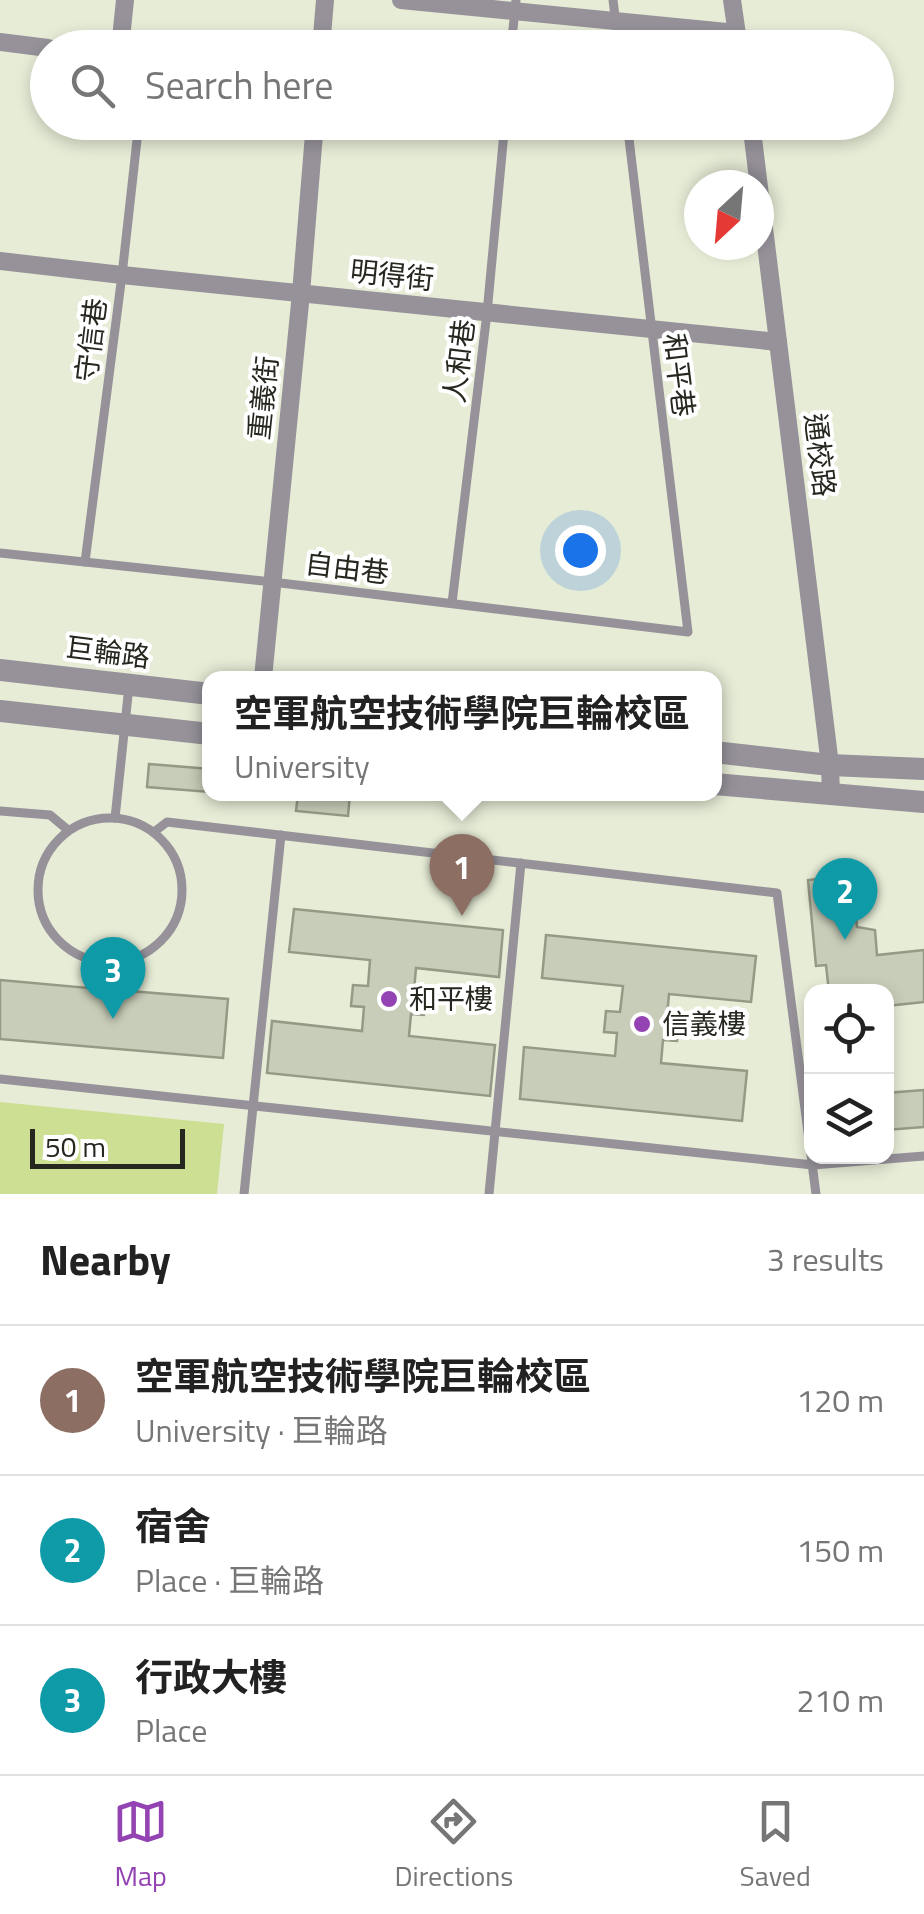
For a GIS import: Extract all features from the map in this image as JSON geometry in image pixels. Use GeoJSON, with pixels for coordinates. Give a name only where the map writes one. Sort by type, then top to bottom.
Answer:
{"type":"FeatureCollection","features":[{"type":"Feature","properties":{"kind":"street"},"geometry":{"type":"LineString","coordinates":[[122,30],[125,0]]}},
{"type":"Feature","properties":{"kind":"street"},"geometry":{"type":"LineString","coordinates":[[322,30],[325,0]]}},
{"type":"Feature","properties":{"kind":"street"},"geometry":{"type":"LineString","coordinates":[[400,0],[515,6],[670,30]]}},
{"type":"Feature","properties":{"kind":"street"},"geometry":{"type":"LineString","coordinates":[[732,0],[736,30]]}},
{"type":"Feature","properties":{"kind":"street"},"geometry":{"type":"LineString","coordinates":[[0,42],[30,46]]}},
{"type":"Feature","properties":{"kind":"street","name":"重義街"},"geometry":{"type":"LineString","coordinates":[[265,671],[314,140]]}},
{"type":"Feature","properties":{"kind":"street","name":"通校路"},"geometry":{"type":"LineString","coordinates":[[752,140],[831,795]]}},
{"type":"Feature","properties":{"kind":"street","name":"明得街"},"geometry":{"type":"LineString","coordinates":[[0,260],[778,342]]}},
{"type":"Feature","properties":{"kind":"street","name":"巨輪路"},"geometry":{"type":"LineString","coordinates":[[0,670],[202,693]]}},
{"type":"Feature","properties":{"kind":"street"},"geometry":{"type":"LineString","coordinates":[[0,711],[202,733]]}},
{"type":"Feature","properties":{"kind":"street"},"geometry":{"type":"LineString","coordinates":[[722,753],[830,765],[924,769]]}},
{"type":"Feature","properties":{"kind":"street"},"geometry":{"type":"LineString","coordinates":[[722,785],[924,802]]}},
{"type":"Feature","properties":{"kind":"lane"},"geometry":{"type":"LineString","coordinates":[[613,0],[617,30]]}},
{"type":"Feature","properties":{"kind":"lane","name":"守信巷"},"geometry":{"type":"LineString","coordinates":[[85,562],[137,140]]}},
{"type":"Feature","properties":{"kind":"lane","name":"人和巷"},"geometry":{"type":"LineString","coordinates":[[452,604],[488,312],[502,140]]}},
{"type":"Feature","properties":{"kind":"lane","name":"和平巷"},"geometry":{"type":"LineString","coordinates":[[629,140],[688,632]]}},
{"type":"Feature","properties":{"kind":"lane","name":"自由巷"},"geometry":{"type":"LineString","coordinates":[[0,553],[688,632]]}},
{"type":"Feature","properties":{"kind":"lane"},"geometry":{"type":"LineString","coordinates":[[116,818],[130,685]]}},
{"type":"Feature","properties":{"kind":"lane"},"geometry":{"type":"LineString","coordinates":[[0,811],[50,816],[68,830]]}},
{"type":"Feature","properties":{"kind":"lane"},"geometry":{"type":"LineString","coordinates":[[116,818],[139,823],[171,850],[181,872],[183,896],[177,919],[164,940],[145,954],[122,962],[97,961],[74,953],[56,938],[43,917],[38,893],[40,869],[51,847],[68,830],[85,821],[116,818]]}},
{"type":"Feature","properties":{"kind":"lane"},"geometry":{"type":"LineString","coordinates":[[154,832],[167,822],[777,893],[816,1194]]}},
{"type":"Feature","properties":{"kind":"lane"},"geometry":{"type":"LineString","coordinates":[[244,1194],[280,835]]}},
{"type":"Feature","properties":{"kind":"lane"},"geometry":{"type":"LineString","coordinates":[[490,1194],[521,863]]}},
{"type":"Feature","properties":{"kind":"lane"},"geometry":{"type":"LineString","coordinates":[[0,1079],[812,1165],[924,1156]]}},
{"type":"Feature","properties":{"kind":"green space"},"geometry":{"type":"Polygon","coordinates":[[[0,1102],[224,1124],[217,1194],[0,1194],[0,1102]]]}},
{"type":"Feature","properties":{"kind":"building"},"geometry":{"type":"Polygon","coordinates":[[[149,764],[202,768],[202,791],[147,787],[149,764]]]}},
{"type":"Feature","properties":{"kind":"building"},"geometry":{"type":"Polygon","coordinates":[[[297,801],[349,801],[348,816],[296,811],[297,801]]]}},
{"type":"Feature","properties":{"kind":"building"},"geometry":{"type":"Polygon","coordinates":[[[852,875],[857,927],[875,930],[877,955],[924,950],[924,1002],[894,1005],[894,984],[828,984],[826,965],[816,966],[808,880],[852,875]]]}},
{"type":"Feature","properties":{"kind":"building","name":"和平樓"},"geometry":{"type":"Polygon","coordinates":[[[294,909],[503,930],[499,977],[416,968],[414,990],[427,991],[424,1015],[411,1014],[409,1036],[495,1045],[490,1096],[267,1073],[272,1021],[362,1031],[364,1007],[351,1006],[353,985],[368,986],[370,960],[289,952],[294,909]]]}},
{"type":"Feature","properties":{"kind":"building","name":"信義樓"},"geometry":{"type":"Polygon","coordinates":[[[546,935],[756,956],[751,1002],[669,994],[667,1016],[679,1017],[677,1041],[663,1040],[661,1063],[747,1071],[742,1121],[520,1099],[524,1047],[615,1056],[617,1033],[604,1032],[606,1011],[620,1012],[623,986],[542,978],[546,935]]]}},
{"type":"Feature","properties":{"kind":"building"},"geometry":{"type":"Polygon","coordinates":[[[89,975],[118,977],[117,990],[228,999],[223,1058],[0,1039],[0,980],[88,988],[89,975]]]}},
{"type":"Feature","properties":{"kind":"building"},"geometry":{"type":"Polygon","coordinates":[[[924,1090],[924,1127],[894,1129],[894,1092],[924,1090]]]}},
{"type":"Feature","properties":{"kind":"place","name":"空軍航空技術學院巨輪校區"},"geometry":{"type":"Point","coordinates":[462,916]}},
{"type":"Feature","properties":{"kind":"place","name":"宿舍"},"geometry":{"type":"Point","coordinates":[845,940]}},
{"type":"Feature","properties":{"kind":"place","name":"和平樓"},"geometry":{"type":"Point","coordinates":[389,999]}},
{"type":"Feature","properties":{"kind":"place","name":"行政大樓"},"geometry":{"type":"Point","coordinates":[113,1019]}},
{"type":"Feature","properties":{"kind":"place","name":"信義樓"},"geometry":{"type":"Point","coordinates":[642,1024]}}]}
